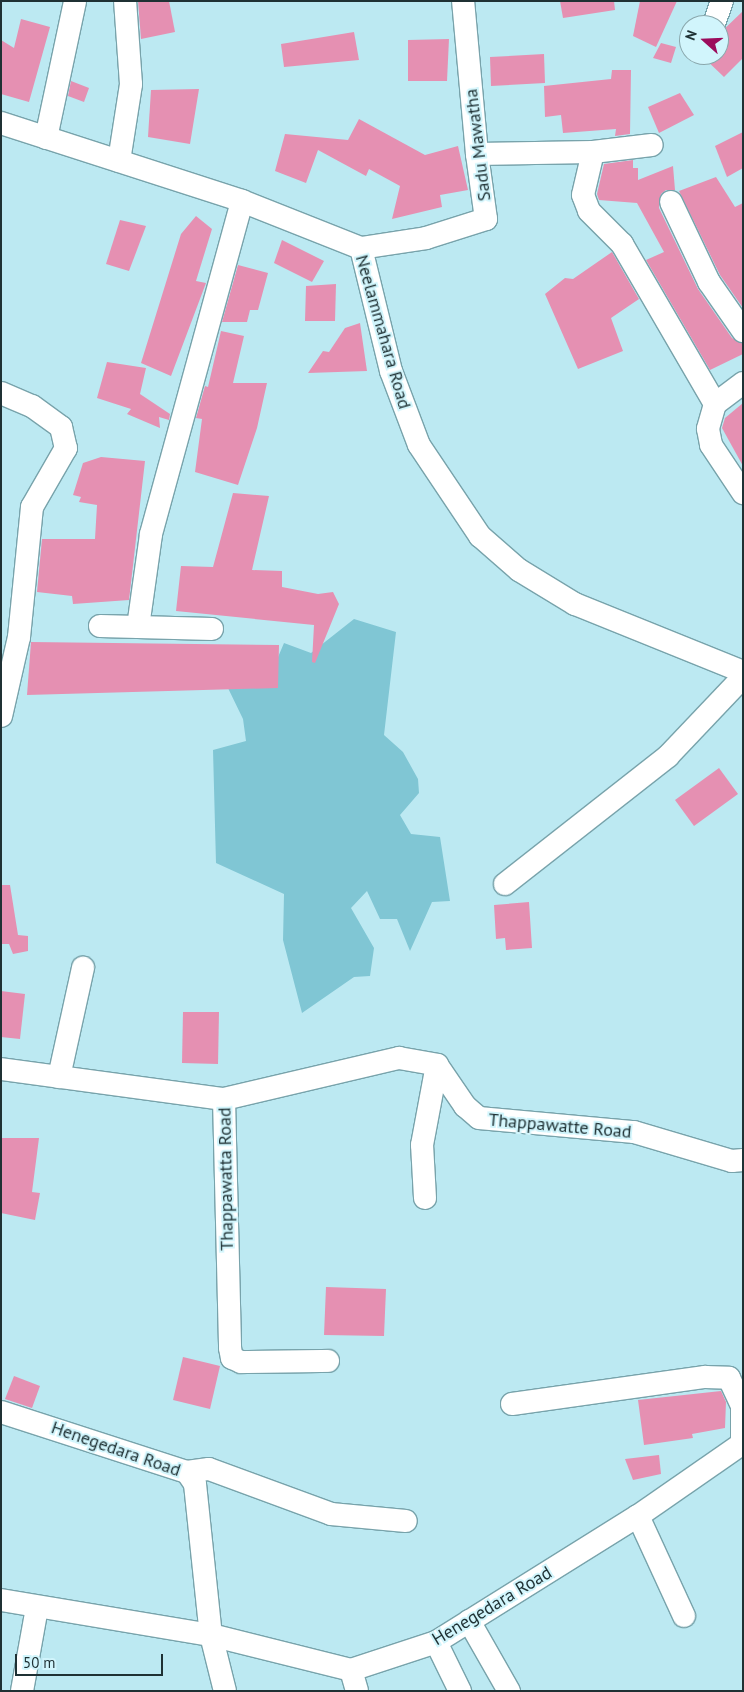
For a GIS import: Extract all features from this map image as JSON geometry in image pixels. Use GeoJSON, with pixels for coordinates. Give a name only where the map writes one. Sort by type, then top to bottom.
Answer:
{"type":"FeatureCollection","features":[{"type":"Feature","properties":{"kind":"street"},"geometry":{"type":"LineString","coordinates":[[46,138],[75,1]]}},
{"type":"Feature","properties":{"kind":"street"},"geometry":{"type":"LineString","coordinates":[[119,161],[131,84],[125,1]]}},
{"type":"Feature","properties":{"kind":"street","name":"Sadu Mawatha"},"geometry":{"type":"LineString","coordinates":[[361,248],[426,238],[486,219],[477,154],[463,1]]}},
{"type":"Feature","properties":{"kind":"street","name":"Neelammahara Road"},"geometry":{"type":"LineString","coordinates":[[1,123],[242,201],[361,248],[391,371],[418,445],[480,536],[518,570],[575,604],[743,672]]}},
{"type":"Feature","properties":{"kind":"street"},"geometry":{"type":"LineString","coordinates":[[477,154],[593,152],[652,145]]}},
{"type":"Feature","properties":{"kind":"street"},"geometry":{"type":"LineString","coordinates":[[593,152],[583,195],[589,211],[622,244],[715,404]]}},
{"type":"Feature","properties":{"kind":"street"},"geometry":{"type":"LineString","coordinates":[[138,627],[150,534],[242,201]]}},
{"type":"Feature","properties":{"kind":"street"},"geometry":{"type":"LineString","coordinates":[[671,202],[709,282],[743,331]]}},
{"type":"Feature","properties":{"kind":"street"},"geometry":{"type":"LineString","coordinates":[[743,383],[715,404],[708,429],[711,444],[743,493]]}},
{"type":"Feature","properties":{"kind":"street"},"geometry":{"type":"LineString","coordinates":[[1,393],[32,406],[61,426],[66,448],[32,507],[19,636],[1,716]]}},
{"type":"Feature","properties":{"kind":"street"},"geometry":{"type":"LineString","coordinates":[[100,626],[212,629]]}},
{"type":"Feature","properties":{"kind":"street"},"geometry":{"type":"LineString","coordinates":[[505,884],[668,756],[743,677]]}},
{"type":"Feature","properties":{"kind":"street"},"geometry":{"type":"LineString","coordinates":[[59,1077],[83,968]]}},
{"type":"Feature","properties":{"kind":"street"},"geometry":{"type":"LineString","coordinates":[[224,1099],[399,1058],[437,1065],[422,1145],[425,1198]]}},
{"type":"Feature","properties":{"kind":"street","name":"Thappawatte Road"},"geometry":{"type":"LineString","coordinates":[[437,1065],[465,1106],[478,1118],[634,1132],[732,1161],[743,1160]]}},
{"type":"Feature","properties":{"kind":"street","name":"Thappawatta Road"},"geometry":{"type":"LineString","coordinates":[[1,1069],[224,1099],[230,1348],[232,1358],[241,1362],[328,1362]]}},
{"type":"Feature","properties":{"kind":"street"},"geometry":{"type":"LineString","coordinates":[[512,1404],[705,1377],[729,1378],[742,1406],[742,1443]]}},
{"type":"Feature","properties":{"kind":"street","name":"Henegedara Road"},"geometry":{"type":"LineString","coordinates":[[1,1412],[187,1472],[195,1484],[211,1635],[225,1691]]}},
{"type":"Feature","properties":{"kind":"street","name":"Henegedara Road"},"geometry":{"type":"LineString","coordinates":[[211,1635],[354,1680],[436,1642],[469,1622],[638,1516],[742,1443]]}},
{"type":"Feature","properties":{"kind":"street"},"geometry":{"type":"LineString","coordinates":[[187,1472],[209,1469],[331,1514],[406,1520]]}},
{"type":"Feature","properties":{"kind":"street"},"geometry":{"type":"LineString","coordinates":[[638,1516],[684,1616]]}},
{"type":"Feature","properties":{"kind":"street"},"geometry":{"type":"LineString","coordinates":[[1,1600],[37,1608],[211,1635]]}},
{"type":"Feature","properties":{"kind":"street"},"geometry":{"type":"LineString","coordinates":[[22,1691],[37,1608]]}},
{"type":"Feature","properties":{"kind":"street"},"geometry":{"type":"LineString","coordinates":[[469,1622],[510,1691]]}},
{"type":"Feature","properties":{"kind":"street"},"geometry":{"type":"LineString","coordinates":[[436,1642],[460,1691]]}},
{"type":"Feature","properties":{"kind":"shaded area"},"geometry":{"type":"Polygon","coordinates":[[[354,619],[396,632],[384,735],[403,752],[418,779],[419,793],[400,815],[411,834],[440,837],[450,901],[432,902],[410,951],[397,919],[380,919],[367,891],[351,908],[374,948],[370,976],[354,977],[302,1013],[283,940],[284,894],[216,863],[213,750],[246,741],[243,719],[227,686],[267,683],[284,643],[311,653],[354,619]]]}},
{"type":"Feature","properties":{"kind":"building"},"geometry":{"type":"Polygon","coordinates":[[[138,1],[169,1],[175,32],[141,39],[138,1]]]}},
{"type":"Feature","properties":{"kind":"building"},"geometry":{"type":"Polygon","coordinates":[[[560,1],[614,1],[615,10],[563,18],[560,1]]]}},
{"type":"Feature","properties":{"kind":"building"},"geometry":{"type":"Polygon","coordinates":[[[640,1],[677,1],[656,47],[633,36],[640,1]]]}},
{"type":"Feature","properties":{"kind":"building"},"geometry":{"type":"Polygon","coordinates":[[[743,11],[743,58],[724,77],[711,65],[729,65],[729,24],[743,11]]]}},
{"type":"Feature","properties":{"kind":"building"},"geometry":{"type":"Polygon","coordinates":[[[21,19],[50,27],[29,102],[1,94],[1,40],[14,48],[21,19]]]}},
{"type":"Feature","properties":{"kind":"building"},"geometry":{"type":"Polygon","coordinates":[[[354,32],[359,60],[284,67],[281,44],[354,32]]]}},
{"type":"Feature","properties":{"kind":"building"},"geometry":{"type":"Polygon","coordinates":[[[449,39],[447,81],[408,81],[408,40],[449,39]]]}},
{"type":"Feature","properties":{"kind":"building"},"geometry":{"type":"Polygon","coordinates":[[[661,43],[676,47],[671,63],[653,58],[661,43]]]}},
{"type":"Feature","properties":{"kind":"building"},"geometry":{"type":"Polygon","coordinates":[[[544,54],[545,83],[491,86],[490,57],[544,54]]]}},
{"type":"Feature","properties":{"kind":"building"},"geometry":{"type":"Polygon","coordinates":[[[612,70],[631,70],[630,134],[615,136],[616,129],[563,133],[561,115],[545,117],[544,86],[611,79],[612,70]]]}},
{"type":"Feature","properties":{"kind":"building"},"geometry":{"type":"Polygon","coordinates":[[[71,81],[89,88],[84,102],[68,96],[71,81]]]}},
{"type":"Feature","properties":{"kind":"building"},"geometry":{"type":"Polygon","coordinates":[[[199,89],[190,144],[148,137],[151,90],[199,89]]]}},
{"type":"Feature","properties":{"kind":"building"},"geometry":{"type":"Polygon","coordinates":[[[680,93],[694,115],[659,133],[648,107],[680,93]]]}},
{"type":"Feature","properties":{"kind":"building"},"geometry":{"type":"Polygon","coordinates":[[[359,119],[425,155],[458,146],[468,190],[440,195],[442,207],[392,219],[400,186],[369,169],[366,176],[318,150],[306,183],[275,171],[285,134],[348,140],[359,119]]]}},
{"type":"Feature","properties":{"kind":"building"},"geometry":{"type":"Polygon","coordinates":[[[743,132],[743,168],[727,177],[715,146],[743,132]]]}},
{"type":"Feature","properties":{"kind":"building"},"geometry":{"type":"Polygon","coordinates":[[[633,160],[633,168],[638,168],[638,180],[673,166],[675,190],[666,190],[661,194],[659,208],[698,289],[732,338],[743,344],[743,354],[710,370],[646,260],[664,252],[637,203],[599,200],[597,194],[604,164],[633,160]]]}},
{"type":"Feature","properties":{"kind":"building"},"geometry":{"type":"Polygon","coordinates":[[[716,177],[735,207],[743,203],[743,308],[720,275],[679,191],[716,177]]]}},
{"type":"Feature","properties":{"kind":"building"},"geometry":{"type":"Polygon","coordinates":[[[196,216],[212,229],[196,281],[206,283],[171,376],[141,363],[181,234],[196,216]]]}},
{"type":"Feature","properties":{"kind":"building"},"geometry":{"type":"Polygon","coordinates":[[[120,220],[146,226],[129,271],[106,264],[120,220]]]}},
{"type":"Feature","properties":{"kind":"building"},"geometry":{"type":"Polygon","coordinates":[[[282,240],[324,261],[312,282],[274,263],[282,240]]]}},
{"type":"Feature","properties":{"kind":"building"},"geometry":{"type":"Polygon","coordinates":[[[612,252],[639,299],[611,318],[623,351],[578,369],[545,294],[565,278],[573,279],[612,252]]]}},
{"type":"Feature","properties":{"kind":"building"},"geometry":{"type":"Polygon","coordinates":[[[238,265],[268,273],[258,310],[250,310],[247,322],[222,322],[238,265]]]}},
{"type":"Feature","properties":{"kind":"building"},"geometry":{"type":"Polygon","coordinates":[[[336,284],[335,321],[305,321],[306,286],[336,284]]]}},
{"type":"Feature","properties":{"kind":"building"},"geometry":{"type":"Polygon","coordinates":[[[360,323],[367,371],[308,373],[323,351],[329,352],[345,328],[360,323]]]}},
{"type":"Feature","properties":{"kind":"building"},"geometry":{"type":"Polygon","coordinates":[[[221,331],[244,336],[233,383],[267,383],[257,428],[238,485],[195,472],[202,419],[196,418],[205,386],[208,387],[221,331]]]}},
{"type":"Feature","properties":{"kind":"building"},"geometry":{"type":"Polygon","coordinates":[[[107,362],[146,368],[140,394],[170,414],[169,420],[159,417],[160,428],[127,414],[131,409],[97,398],[107,362]]]}},
{"type":"Feature","properties":{"kind":"building"},"geometry":{"type":"Polygon","coordinates":[[[743,403],[743,466],[722,428],[725,418],[743,403]]]}},
{"type":"Feature","properties":{"kind":"building"},"geometry":{"type":"Polygon","coordinates":[[[101,457],[145,461],[129,600],[73,604],[72,596],[37,592],[42,539],[95,539],[97,505],[79,502],[81,497],[73,495],[83,463],[101,457]]]}},
{"type":"Feature","properties":{"kind":"building"},"geometry":{"type":"Polygon","coordinates":[[[233,493],[269,496],[252,570],[282,571],[282,587],[318,594],[333,592],[339,604],[315,663],[312,662],[314,625],[176,611],[181,566],[213,567],[233,493]]]}},
{"type":"Feature","properties":{"kind":"building"},"geometry":{"type":"Polygon","coordinates":[[[31,642],[279,645],[278,688],[27,695],[31,642]]]}},
{"type":"Feature","properties":{"kind":"building"},"geometry":{"type":"Polygon","coordinates":[[[719,768],[738,794],[694,826],[675,800],[719,768]]]}},
{"type":"Feature","properties":{"kind":"building"},"geometry":{"type":"Polygon","coordinates":[[[1,885],[10,885],[18,935],[28,936],[28,951],[13,954],[9,944],[1,944],[1,885]]]}},
{"type":"Feature","properties":{"kind":"building"},"geometry":{"type":"Polygon","coordinates":[[[529,902],[532,948],[506,950],[505,938],[496,939],[494,905],[529,902]]]}},
{"type":"Feature","properties":{"kind":"building"},"geometry":{"type":"Polygon","coordinates":[[[1,991],[25,994],[20,1039],[1,1037],[1,991]]]}},
{"type":"Feature","properties":{"kind":"building"},"geometry":{"type":"Polygon","coordinates":[[[183,1012],[219,1012],[218,1064],[182,1063],[183,1012]]]}},
{"type":"Feature","properties":{"kind":"building"},"geometry":{"type":"Polygon","coordinates":[[[1,1138],[39,1138],[32,1192],[40,1193],[35,1220],[1,1213],[1,1138]]]}},
{"type":"Feature","properties":{"kind":"building"},"geometry":{"type":"Polygon","coordinates":[[[326,1287],[386,1289],[384,1336],[324,1335],[326,1287]]]}},
{"type":"Feature","properties":{"kind":"building"},"geometry":{"type":"Polygon","coordinates":[[[183,1357],[220,1366],[210,1409],[173,1400],[183,1357]]]}},
{"type":"Feature","properties":{"kind":"building"},"geometry":{"type":"Polygon","coordinates":[[[14,1376],[40,1386],[32,1408],[5,1399],[14,1376]]]}},
{"type":"Feature","properties":{"kind":"building"},"geometry":{"type":"Polygon","coordinates":[[[721,1391],[726,1402],[725,1428],[692,1434],[693,1438],[644,1445],[638,1400],[721,1391]]]}},
{"type":"Feature","properties":{"kind":"building"},"geometry":{"type":"Polygon","coordinates":[[[659,1455],[661,1474],[633,1480],[625,1459],[659,1455]]]}}]}
